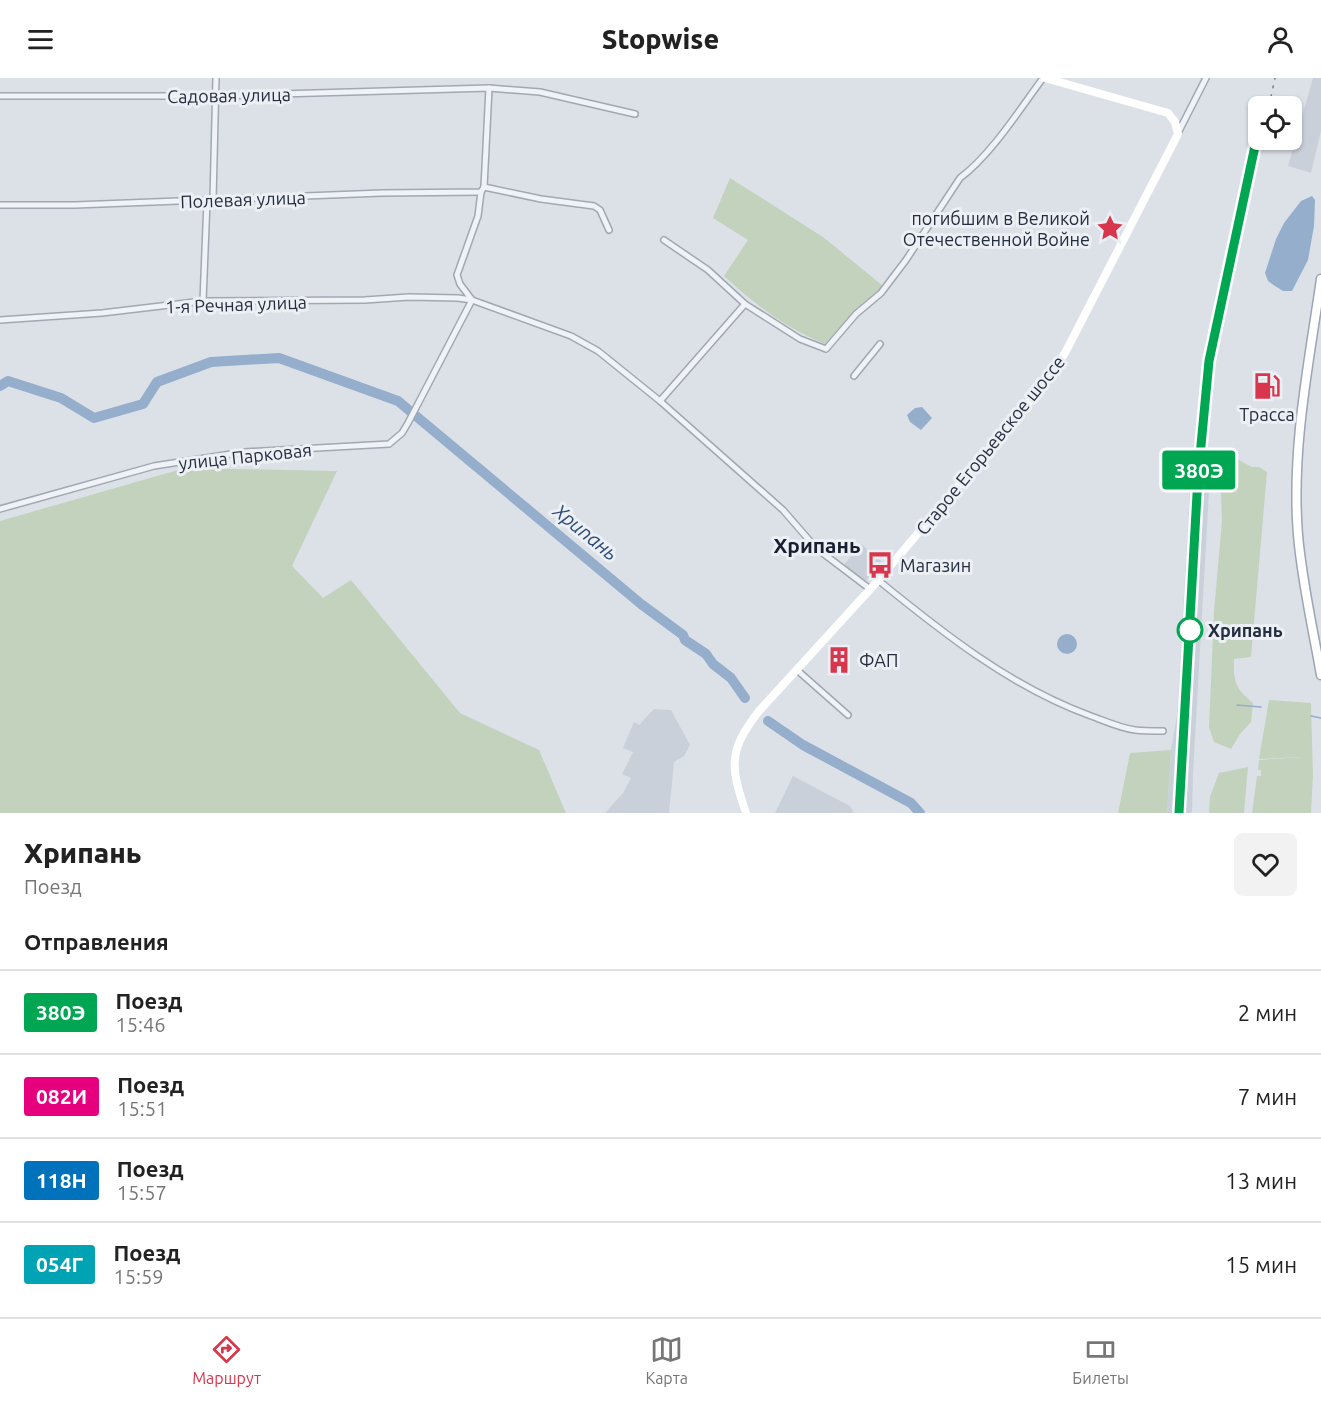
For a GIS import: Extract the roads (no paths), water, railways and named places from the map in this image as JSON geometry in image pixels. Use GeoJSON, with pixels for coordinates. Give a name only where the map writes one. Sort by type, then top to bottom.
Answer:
{"type":"FeatureCollection","features":[{"type":"Feature","properties":{"kind":"main road"},"geometry":{"type":"LineString","coordinates":[[1044,78],[1168,113],[1175,122],[1178,134]]}},
{"type":"Feature","properties":{"kind":"main road","name":"Старое Егорьевское шоссе"},"geometry":{"type":"LineString","coordinates":[[746,813],[738,790],[734,767],[736,747],[744,730],[878,580],[1042,387],[1065,353],[1178,134]]}},
{"type":"Feature","properties":{"kind":"main road"},"geometry":{"type":"LineString","coordinates":[[1321,279],[1300,430],[1297,491],[1298,534],[1321,675]]}},
{"type":"Feature","properties":{"kind":"street"},"geometry":{"type":"LineString","coordinates":[[203,302],[216,78]]}},
{"type":"Feature","properties":{"kind":"street"},"geometry":{"type":"LineString","coordinates":[[664,240],[708,270],[745,304],[800,339],[826,349],[856,314],[881,293],[906,260],[960,178],[989,151],[1044,78]]}},
{"type":"Feature","properties":{"kind":"street","name":"Старое Егорьевское шоссе"},"geometry":{"type":"LineString","coordinates":[[1178,134],[1206,78]]}},
{"type":"Feature","properties":{"kind":"street"},"geometry":{"type":"LineString","coordinates":[[472,300],[460,284],[457,275],[478,216],[489,88]]}},
{"type":"Feature","properties":{"kind":"street","name":"Садовая улица"},"geometry":{"type":"LineString","coordinates":[[0,96],[215,96],[489,88],[540,92],[635,114]]}},
{"type":"Feature","properties":{"kind":"street","name":"Полевая улица"},"geometry":{"type":"LineString","coordinates":[[0,205],[75,205],[482,189],[594,206],[600,210],[609,230]]}},
{"type":"Feature","properties":{"kind":"street","name":"1-я Речная улица"},"geometry":{"type":"LineString","coordinates":[[0,320],[102,313],[203,302],[365,300],[409,297],[472,300],[571,336],[598,351],[660,401],[783,510],[816,548],[870,589]]}},
{"type":"Feature","properties":{"kind":"street","name":"улица Парковая"},"geometry":{"type":"LineString","coordinates":[[0,509],[154,466],[244,452],[389,444],[402,433],[408,423],[472,300]]}},
{"type":"Feature","properties":{"kind":"street"},"geometry":{"type":"LineString","coordinates":[[660,401],[745,304]]}},
{"type":"Feature","properties":{"kind":"street"},"geometry":{"type":"LineString","coordinates":[[854,376],[880,344]]}},
{"type":"Feature","properties":{"kind":"street"},"geometry":{"type":"LineString","coordinates":[[878,580],[932,624],[1028,687],[1064,706],[1120,726],[1135,730],[1163,731]]}},
{"type":"Feature","properties":{"kind":"street"},"geometry":{"type":"LineString","coordinates":[[797,670],[848,715]]}},
{"type":"Feature","properties":{"kind":"water"},"geometry":{"type":"Polygon","coordinates":[[[1312,196],[1315,200],[1314,226],[1308,260],[1292,291],[1283,291],[1268,281],[1265,273],[1284,223],[1301,201],[1312,196]]]}},
{"type":"Feature","properties":{"kind":"water"},"geometry":{"type":"Polygon","coordinates":[[[922,407],[932,418],[921,430],[910,422],[907,415],[915,408],[922,407]]]}},
{"type":"Feature","properties":{"kind":"water"},"geometry":{"type":"Polygon","coordinates":[[[1067,634],[1074,637],[1077,644],[1074,651],[1067,654],[1060,651],[1057,644],[1060,637],[1067,634]]]}},
{"type":"Feature","properties":{"kind":"waterway","name":"Хрипань"},"geometry":{"type":"LineString","coordinates":[[0,386],[8,381],[61,398],[94,418],[143,404],[157,382],[211,362],[279,358],[398,401],[641,604],[706,654],[713,664],[731,678],[745,698]]}},
{"type":"Feature","properties":{"kind":"waterway"},"geometry":{"type":"LineString","coordinates":[[1237,705],[1261,707]]}},
{"type":"Feature","properties":{"kind":"waterway"},"geometry":{"type":"LineString","coordinates":[[1311,716],[1321,718]]}},
{"type":"Feature","properties":{"kind":"waterway","name":"Хрипань"},"geometry":{"type":"LineString","coordinates":[[768,721],[803,745],[911,803],[920,813]]}},
{"type":"Feature","properties":{"kind":"railway"},"geometry":{"type":"LineString","coordinates":[[1271,96],[1275,78]]}},
{"type":"Feature","properties":{"kind":"railway"},"geometry":{"type":"LineString","coordinates":[[1179,813],[1198,477],[1209,361],[1254,150]]}},
{"type":"Feature","properties":{"kind":"train","name":"380Э"},"geometry":{"type":"LineString","coordinates":[[1179,813],[1198,477],[1209,361],[1254,150]]}},
{"type":"Feature","properties":{"kind":"place","name":"погибшим в Великой Отечественной Войне"},"geometry":{"type":"Point","coordinates":[1110,228]}},
{"type":"Feature","properties":{"kind":"place","name":"Трасса"},"geometry":{"type":"Point","coordinates":[1267,386]}},
{"type":"Feature","properties":{"kind":"place","name":"Магазин"},"geometry":{"type":"Point","coordinates":[880,565]}},
{"type":"Feature","properties":{"kind":"place","name":"Хрипань"},"geometry":{"type":"Point","coordinates":[1190,630]}},
{"type":"Feature","properties":{"kind":"place","name":"ФАП"},"geometry":{"type":"Point","coordinates":[839,660]}},
{"type":"Feature","properties":{"kind":"district","name":"Хрипань"},"geometry":{"type":"Point","coordinates":[817,545]}}]}
